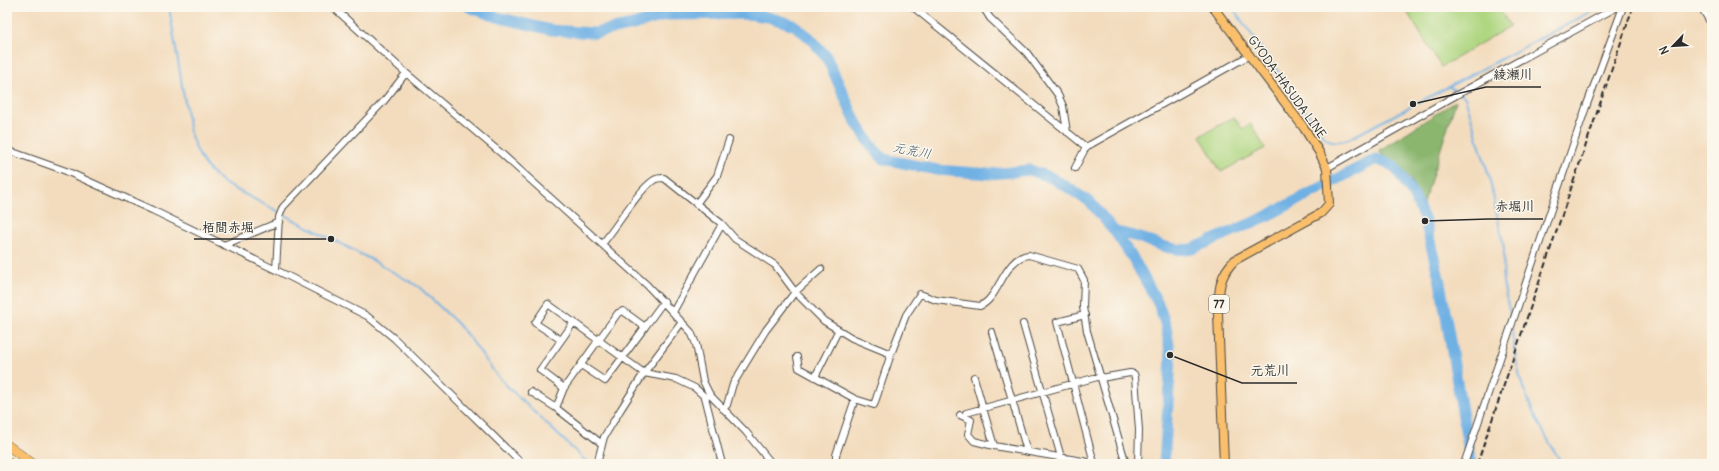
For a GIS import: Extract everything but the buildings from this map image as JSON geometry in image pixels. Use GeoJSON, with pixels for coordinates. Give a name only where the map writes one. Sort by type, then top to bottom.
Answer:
{"type":"FeatureCollection","features":[{"type":"Feature","properties":{"kind":"highway"},"geometry":{"type":"LineString","coordinates":[[7,445],[33,464]]}},
{"type":"Feature","properties":{"kind":"highway"},"geometry":{"type":"LineString","coordinates":[[7,461],[10,464]]}},
{"type":"Feature","properties":{"kind":"main road","name":"GYODA-HASUDA LINE"},"geometry":{"type":"LineString","coordinates":[[1213,7],[1304,128],[1327,170],[1329,204],[1321,213],[1234,260],[1226,268],[1222,277],[1218,293],[1218,314],[1224,464]]}},
{"type":"Feature","properties":{"kind":"street"},"geometry":{"type":"LineString","coordinates":[[333,7],[406,73],[502,154],[602,244],[674,312],[693,337],[722,464]]}},
{"type":"Feature","properties":{"kind":"street"},"geometry":{"type":"LineString","coordinates":[[913,7],[1086,147]]}},
{"type":"Feature","properties":{"kind":"street"},"geometry":{"type":"LineString","coordinates":[[983,7],[990,18],[1027,53],[1058,95],[1063,106],[1067,132]]}},
{"type":"Feature","properties":{"kind":"street"},"geometry":{"type":"LineString","coordinates":[[1327,170],[1462,92],[1617,7]]}},
{"type":"Feature","properties":{"kind":"street"},"geometry":{"type":"LineString","coordinates":[[1464,464],[1584,113],[1623,7]]}},
{"type":"Feature","properties":{"kind":"street"},"geometry":{"type":"LineString","coordinates":[[1701,7],[1712,25]]}},
{"type":"Feature","properties":{"kind":"street"},"geometry":{"type":"LineString","coordinates":[[1075,168],[1086,147],[1250,55]]}},
{"type":"Feature","properties":{"kind":"street"},"geometry":{"type":"LineString","coordinates":[[276,270],[279,219],[283,207],[384,101],[406,73]]}},
{"type":"Feature","properties":{"kind":"street"},"geometry":{"type":"LineString","coordinates":[[696,204],[717,176],[729,140]]}},
{"type":"Feature","properties":{"kind":"street"},"geometry":{"type":"LineString","coordinates":[[7,150],[66,171],[276,270],[367,316],[395,339],[522,464]]}},
{"type":"Feature","properties":{"kind":"street"},"geometry":{"type":"LineString","coordinates":[[602,244],[615,229],[634,200],[656,178],[664,178],[722,224],[735,239],[775,265],[795,292],[811,309],[838,331],[891,354]]}},
{"type":"Feature","properties":{"kind":"street"},"geometry":{"type":"LineString","coordinates":[[224,245],[279,219]]}},
{"type":"Feature","properties":{"kind":"street"},"geometry":{"type":"LineString","coordinates":[[674,312],[722,224]]}},
{"type":"Feature","properties":{"kind":"street"},"geometry":{"type":"LineString","coordinates":[[797,357],[798,368],[855,399],[874,405],[906,315],[918,295],[922,294],[936,300],[980,306],[990,297],[1015,261],[1025,255],[1078,269],[1084,280],[1087,331],[1126,464]]}},
{"type":"Feature","properties":{"kind":"street"},"geometry":{"type":"LineString","coordinates":[[723,410],[733,384],[766,330],[795,292],[820,269]]}},
{"type":"Feature","properties":{"kind":"street"},"geometry":{"type":"LineString","coordinates":[[581,365],[605,381],[664,302]]}},
{"type":"Feature","properties":{"kind":"street"},"geometry":{"type":"LineString","coordinates":[[561,340],[535,323],[548,304],[598,341],[623,356],[644,373],[676,379],[707,396],[746,432],[772,464]]}},
{"type":"Feature","properties":{"kind":"street"},"geometry":{"type":"LineString","coordinates":[[556,408],[564,388],[618,313],[621,311],[645,327]]}},
{"type":"Feature","properties":{"kind":"street"},"geometry":{"type":"LineString","coordinates":[[1085,315],[1057,322],[1074,383],[1097,464],[994,446],[974,441],[968,434],[971,420],[963,414],[1074,383],[1130,373],[1134,374],[1135,377],[1139,430],[1138,464]]}},
{"type":"Feature","properties":{"kind":"street"},"geometry":{"type":"LineString","coordinates":[[564,388],[540,370],[574,322]]}},
{"type":"Feature","properties":{"kind":"street"},"geometry":{"type":"LineString","coordinates":[[597,464],[602,444],[608,431],[644,373],[682,322]]}},
{"type":"Feature","properties":{"kind":"street"},"geometry":{"type":"LineString","coordinates":[[1023,324],[1061,457],[1058,464]]}},
{"type":"Feature","properties":{"kind":"street"},"geometry":{"type":"LineString","coordinates":[[815,377],[838,331]]}},
{"type":"Feature","properties":{"kind":"street"},"geometry":{"type":"LineString","coordinates":[[992,332],[1027,451]]}},
{"type":"Feature","properties":{"kind":"street"},"geometry":{"type":"LineString","coordinates":[[974,377],[994,446]]}},
{"type":"Feature","properties":{"kind":"street"},"geometry":{"type":"LineString","coordinates":[[531,392],[556,408],[602,444]]}},
{"type":"Feature","properties":{"kind":"street"},"geometry":{"type":"LineString","coordinates":[[836,464],[836,455],[855,399]]}},
{"type":"Feature","properties":{"kind":"green space"},"geometry":{"type":"Polygon","coordinates":[[[1404,7],[1498,7],[1510,26],[1441,67],[1404,7]]]}},
{"type":"Feature","properties":{"kind":"green space"},"geometry":{"type":"Polygon","coordinates":[[[1456,101],[1423,205],[1410,178],[1378,151],[1456,101]]]}},
{"type":"Feature","properties":{"kind":"green space"},"geometry":{"type":"Polygon","coordinates":[[[1234,117],[1242,129],[1251,124],[1265,148],[1221,172],[1200,136],[1234,117]]]}},
{"type":"Feature","properties":{"kind":"waterway"},"geometry":{"type":"LineString","coordinates":[[169,7],[190,133],[203,162],[213,174],[227,185],[374,261],[419,287],[457,323],[495,373],[509,388],[589,464]]}},
{"type":"Feature","properties":{"kind":"waterway","name":"元荒川"},"geometry":{"type":"LineString","coordinates":[[469,7],[497,17],[551,30],[594,33],[633,25],[667,15],[748,14],[768,17],[794,25],[809,37],[826,56],[856,122],[873,148],[884,159],[937,170],[991,174],[1030,170],[1052,178],[1067,187],[1091,203],[1115,232],[1134,260],[1158,303],[1166,326],[1171,358],[1164,464]]}},
{"type":"Feature","properties":{"kind":"waterway"},"geometry":{"type":"LineString","coordinates":[[1232,7],[1324,137],[1330,141],[1349,139],[1600,7]]}},
{"type":"Feature","properties":{"kind":"waterway"},"geometry":{"type":"LineString","coordinates":[[1448,86],[1465,97],[1489,176],[1504,248],[1503,283],[1511,319]]}},
{"type":"Feature","properties":{"kind":"waterway"},"geometry":{"type":"LineString","coordinates":[[1115,232],[1132,235],[1170,248],[1185,250],[1192,249],[1263,218],[1376,159],[1394,166],[1414,196],[1425,221],[1440,282],[1471,464]]}},
{"type":"Feature","properties":{"kind":"waterway"},"geometry":{"type":"LineString","coordinates":[[1512,330],[1514,350],[1525,394],[1540,425],[1562,464]]}},
{"type":"Feature","properties":{"kind":"railway"},"geometry":{"type":"LineString","coordinates":[[1477,464],[1633,7]]}},
{"type":"Feature","properties":{"kind":"place","name":"綾瀬川"},"geometry":{"type":"Point","coordinates":[1413,104]}},
{"type":"Feature","properties":{"kind":"place","name":"赤堀川"},"geometry":{"type":"Point","coordinates":[1425,221]}},
{"type":"Feature","properties":{"kind":"place","name":"栢間赤堀"},"geometry":{"type":"Point","coordinates":[331,239]}},
{"type":"Feature","properties":{"kind":"place","name":"元荒川"},"geometry":{"type":"Point","coordinates":[1170,355]}}]}
